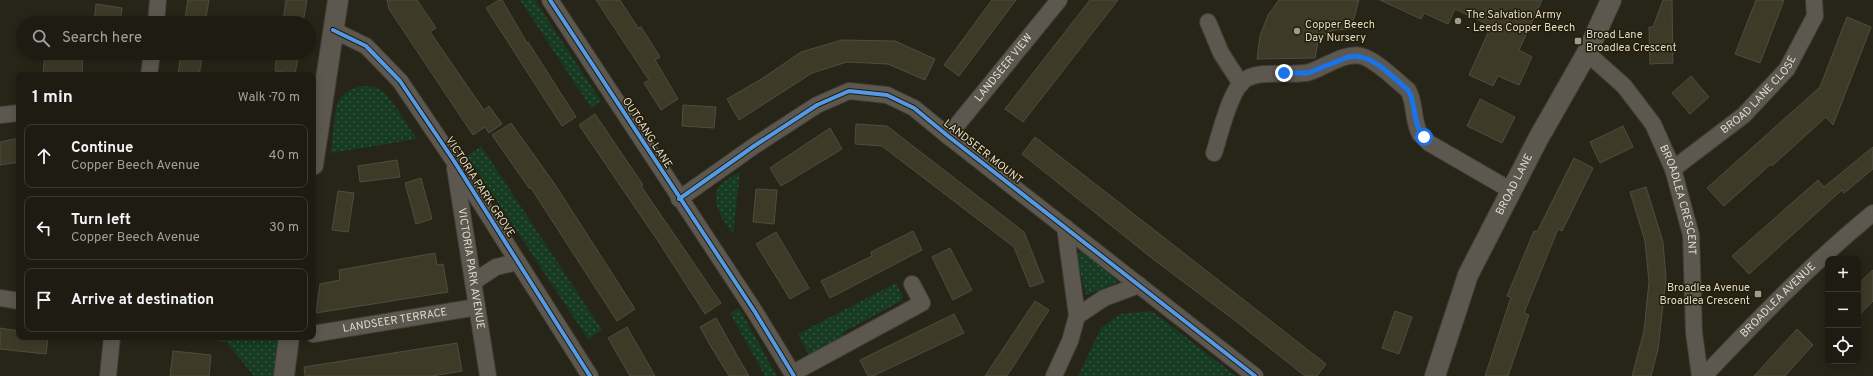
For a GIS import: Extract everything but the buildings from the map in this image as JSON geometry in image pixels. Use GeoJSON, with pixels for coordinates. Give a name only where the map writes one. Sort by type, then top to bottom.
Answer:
{"type":"FeatureCollection","features":[{"type":"Feature","properties":{"kind":"street"},"geometry":{"type":"LineString","coordinates":[[157,16],[158,0]]}},
{"type":"Feature","properties":{"kind":"street"},"geometry":{"type":"LineString","coordinates":[[316,145],[338,0]]}},
{"type":"Feature","properties":{"kind":"street","name":"OUTGANG LANE"},"geometry":{"type":"LineString","coordinates":[[550,0],[679,199],[755,312],[794,374],[922,303],[912,284]]}},
{"type":"Feature","properties":{"kind":"street","name":"LANDSEER VIEW"},"geometry":{"type":"LineString","coordinates":[[948,136],[1059,0]]}},
{"type":"Feature","properties":{"kind":"street","name":"BROAD LANE"},"geometry":{"type":"LineString","coordinates":[[1435,376],[1468,275],[1512,190],[1587,53],[1611,0]]}},
{"type":"Feature","properties":{"kind":"street","name":"BROAD LANE CLOSE"},"geometry":{"type":"LineString","coordinates":[[1673,169],[1744,115],[1787,69],[1815,16],[1814,0]]}},
{"type":"Feature","properties":{"kind":"street"},"geometry":{"type":"LineString","coordinates":[[1208,22],[1221,53],[1242,84]]}},
{"type":"Feature","properties":{"kind":"street","name":"VICTORIA PARK GROVE"},"geometry":{"type":"LineString","coordinates":[[333,30],[366,46],[400,81],[454,161],[590,376]]}},
{"type":"Feature","properties":{"kind":"street","name":"BROADLEA CRESCENT"},"geometry":{"type":"LineString","coordinates":[[1587,53],[1624,86],[1653,124],[1673,169],[1691,235],[1694,333],[1700,376]]}},
{"type":"Feature","properties":{"kind":"street"},"geometry":{"type":"LineString","coordinates":[[1214,153],[1230,104],[1237,88],[1246,79],[1261,75],[1308,73],[1354,55],[1366,57],[1408,90],[1412,97],[1416,123],[1420,134],[1429,143],[1512,190]]}},
{"type":"Feature","properties":{"kind":"street"},"geometry":{"type":"LineString","coordinates":[[149,72],[151,60]]}},
{"type":"Feature","properties":{"kind":"street","name":"LANDSEER MOUNT"},"geometry":{"type":"LineString","coordinates":[[679,199],[754,146],[817,105],[849,91],[887,95],[914,108],[1255,376]]}},
{"type":"Feature","properties":{"kind":"street"},"geometry":{"type":"LineString","coordinates":[[1,113],[16,114]]}},
{"type":"Feature","properties":{"kind":"street","name":"VICTORIA PARK AVENUE"},"geometry":{"type":"LineString","coordinates":[[454,161],[488,376]]}},
{"type":"Feature","properties":{"kind":"street","name":"BROADLEA AVENUE"},"geometry":{"type":"LineString","coordinates":[[1704,376],[1788,288],[1833,245],[1873,213]]}},
{"type":"Feature","properties":{"kind":"street"},"geometry":{"type":"LineString","coordinates":[[1054,376],[1070,341],[1077,316],[1065,227]]}},
{"type":"Feature","properties":{"kind":"street"},"geometry":{"type":"LineString","coordinates":[[473,282],[496,267],[518,262]]}},
{"type":"Feature","properties":{"kind":"street"},"geometry":{"type":"LineString","coordinates":[[1077,316],[1104,298],[1139,285]]}},
{"type":"Feature","properties":{"kind":"street"},"geometry":{"type":"LineString","coordinates":[[0,298],[16,301]]}},
{"type":"Feature","properties":{"kind":"street","name":"LANDSEER TERRACE"},"geometry":{"type":"LineString","coordinates":[[316,334],[477,307]]}},
{"type":"Feature","properties":{"kind":"street"},"geometry":{"type":"LineString","coordinates":[[108,376],[112,340]]}},
{"type":"Feature","properties":{"kind":"street"},"geometry":{"type":"LineString","coordinates":[[284,376],[290,340]]}},
{"type":"Feature","properties":{"kind":"green space"},"geometry":{"type":"Polygon","coordinates":[[[520,0],[535,0],[601,101],[591,108],[520,0]]]}},
{"type":"Feature","properties":{"kind":"green space"},"geometry":{"type":"Polygon","coordinates":[[[361,86],[375,87],[384,92],[417,139],[331,153],[338,102],[348,91],[361,86]]]}},
{"type":"Feature","properties":{"kind":"green space"},"geometry":{"type":"Polygon","coordinates":[[[481,146],[602,330],[588,339],[467,156],[481,146]]]}},
{"type":"Feature","properties":{"kind":"green space"},"geometry":{"type":"Polygon","coordinates":[[[740,172],[733,234],[718,210],[716,196],[717,190],[721,184],[740,172]]]}},
{"type":"Feature","properties":{"kind":"green space"},"geometry":{"type":"Polygon","coordinates":[[[1080,251],[1083,251],[1117,278],[1118,282],[1087,295],[1085,293],[1077,256],[1080,251]]]}},
{"type":"Feature","properties":{"kind":"green space"},"geometry":{"type":"Polygon","coordinates":[[[896,283],[903,297],[901,301],[844,332],[842,338],[809,355],[798,334],[896,283]]]}},
{"type":"Feature","properties":{"kind":"green space"},"geometry":{"type":"Polygon","coordinates":[[[739,308],[777,376],[765,376],[730,313],[739,308]]]}},
{"type":"Feature","properties":{"kind":"green space"},"geometry":{"type":"Polygon","coordinates":[[[1152,311],[1236,376],[1078,376],[1101,328],[1120,314],[1152,311]]]}},
{"type":"Feature","properties":{"kind":"green space"},"geometry":{"type":"Polygon","coordinates":[[[211,340],[289,340],[284,376],[254,376],[226,342],[211,340]]]}},
{"type":"Feature","properties":{"kind":"cycle path"},"geometry":{"type":"LineString","coordinates":[[550,0],[755,312],[794,376]]}},
{"type":"Feature","properties":{"kind":"cycle path"},"geometry":{"type":"LineString","coordinates":[[333,30],[366,46],[400,81],[454,161],[590,376]]}},
{"type":"Feature","properties":{"kind":"cycle path"},"geometry":{"type":"LineString","coordinates":[[679,199],[754,146],[817,105],[849,91],[887,95],[914,108],[1255,376]]}},
{"type":"Feature","properties":{"kind":"place","name":"The Salvation Army - Leeds Copper Beech"},"geometry":{"type":"Point","coordinates":[1458,21]}},
{"type":"Feature","properties":{"kind":"place","name":"Copper Beech Day Nursery"},"geometry":{"type":"Point","coordinates":[1297,31]}},
{"type":"Feature","properties":{"kind":"place","name":"Broad Lane Broadlea Crescent"},"geometry":{"type":"Point","coordinates":[1578,41]}},
{"type":"Feature","properties":{"kind":"place","name":"Broadlea Avenue Broadlea Crescent"},"geometry":{"type":"Point","coordinates":[1758,294]}},
{"type":"Feature","properties":{"kind":"route"},"geometry":{"type":"LineString","coordinates":[[1284,73],[1308,73],[1354,55],[1366,57],[1408,90],[1412,97],[1416,123],[1420,134],[1424,137]]}}]}
